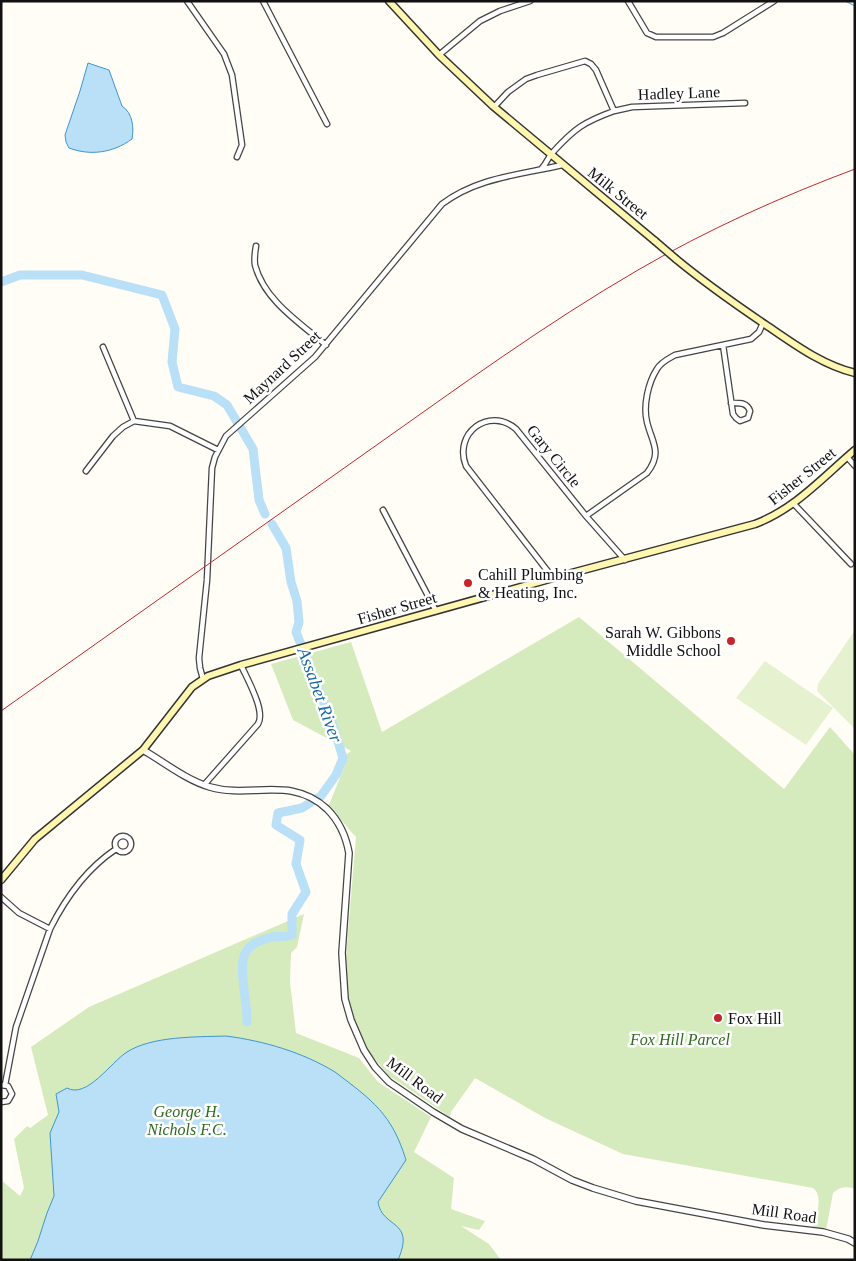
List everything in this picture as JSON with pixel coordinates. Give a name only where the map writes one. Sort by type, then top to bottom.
[{"type":"main road","name":"Milk Street","points":[[389,1],[439,55],[494,107],[676,259],[763,323],[820,360],[855,372]]},
{"type":"main road","name":"Fisher Street","points":[[1,880],[36,839],[143,750],[187,692],[203,679],[241,665],[755,524],[776,515],[793,503],[855,450]]},
{"type":"street","points":[[187,1],[218,45],[230,69],[236,95],[242,145],[237,157]]},
{"type":"street","points":[[263,1],[327,124]]},
{"type":"street","points":[[439,55],[480,21],[500,11],[530,1]]},
{"type":"street","points":[[628,1],[647,33],[656,37],[713,37],[723,33],[774,1]]},
{"type":"street","points":[[494,107],[508,92],[526,79],[585,62],[591,64],[596,70],[614,111]]},
{"type":"street","name":"Hadley Lane","points":[[550,154],[584,123],[614,111],[632,107],[745,103]]},
{"type":"street","points":[[540,170],[547,162],[550,154]]},
{"type":"street","name":"Maynard Street","points":[[203,679],[199,658],[207,587],[212,473],[214,457],[226,436],[326,345],[442,204],[460,191],[481,182],[562,165]]},
{"type":"street","points":[[256,246],[255,265],[265,286],[285,310],[326,345]]},
{"type":"street","points":[[586,516],[647,472],[654,464],[655,442],[647,421],[646,410],[649,388],[657,368],[665,360],[675,355],[751,339],[759,332],[763,323]]},
{"type":"street","points":[[723,345],[732,403],[736,418],[740,421],[747,419],[750,412],[747,406],[732,403]]},
{"type":"street","points":[[103,347],[134,421]]},
{"type":"street","points":[[86,471],[113,436],[127,424],[134,421],[170,426],[218,450]]},
{"type":"street","name":"Gary Circle","points":[[553,578],[467,468],[463,450],[468,435],[476,427],[489,421],[500,421],[513,426],[624,560]]},
{"type":"street","points":[[847,457],[855,466]]},
{"type":"street","points":[[793,503],[851,564]]},
{"type":"street","points":[[383,510],[436,611]]},
{"type":"street","points":[[204,785],[261,719],[260,710],[241,665]]},
{"type":"street","name":"Mill Road","points":[[143,750],[204,785],[223,789],[274,789],[297,792],[312,798],[335,818],[343,831],[349,853],[342,968],[347,1006],[353,1027],[368,1056],[389,1082],[462,1129],[533,1159],[572,1180],[593,1188],[636,1201],[764,1225],[823,1232],[848,1239],[855,1243]]},
{"type":"street","points":[[1,1102],[8,1101],[11,1096],[11,1091],[3,1085],[16,1027],[50,929],[61,908],[79,882],[116,849]]},
{"type":"street","points":[[1,897],[19,913],[50,929]]},
{"type":"green space","name":"Fox Hill Parcel","points":[[579,617],[784,789],[830,727],[855,755],[855,1189],[843,1188],[833,1193],[826,1230],[813,1228],[819,1201],[813,1188],[623,1154],[545,1118],[475,1078],[451,1112],[450,1117],[388,1075],[370,1053],[357,1026],[348,1000],[345,968],[356,837],[329,805],[345,765],[344,756],[351,751],[293,720],[271,664],[351,642],[382,732]]},
{"type":"green space","points":[[855,630],[855,729],[817,691],[818,684]]},
{"type":"green space","points":[[765,661],[833,708],[806,745],[736,698]]},
{"type":"green space","name":"George H. Nichols F.C.","points":[[304,914],[297,947],[291,953],[290,982],[296,1033],[359,1058],[378,1082],[431,1117],[414,1152],[454,1178],[451,1209],[485,1221],[479,1230],[461,1226],[489,1244],[501,1260],[1,1260],[1,1180],[20,1196],[24,1188],[14,1139],[27,1126],[30,1128],[48,1115],[31,1047],[89,1007]]},
{"type":"water","points":[[88,63],[109,70],[122,106],[131,117],[133,126],[132,139],[125,144],[101,152],[85,152],[69,148],[66,142],[65,135]]},
{"type":"water","name":"George H. Nichols F.C.","points":[[226,1036],[282,1048],[322,1065],[335,1072],[360,1091],[387,1119],[406,1160],[378,1202],[385,1217],[401,1231],[403,1237],[402,1247],[398,1260],[30,1260],[54,1196],[50,1133],[59,1112],[56,1094],[67,1088],[75,1090],[91,1084],[127,1052],[137,1047],[175,1038]]},
{"type":"waterway","points":[[845,1],[855,6]]},
{"type":"waterway","name":"Assabet River","points":[[1,282],[20,275],[82,275],[162,295],[175,329],[172,362],[178,387],[214,396],[227,405],[253,449],[259,500],[265,514]]},
{"type":"waterway","name":"Assabet River","points":[[247,1022],[242,966],[246,952],[252,945],[262,940],[292,935],[292,914],[306,892],[296,864],[300,840],[276,825],[278,813],[302,808],[321,796],[336,775],[343,758],[332,722],[296,632],[299,622],[297,601],[291,582],[286,548],[272,524]]},
{"type":"railway","points":[[1,711],[470,379],[569,312],[664,255],[717,228],[799,191],[855,169]]},
{"type":"place","name":"Cahill Plumbing & Heating, Inc.","points":[[468,583]]},
{"type":"place","name":"Sarah W. Gibbons Middle School","points":[[731,641]]},
{"type":"place","name":"Fox Hill","points":[[718,1018]]}]
